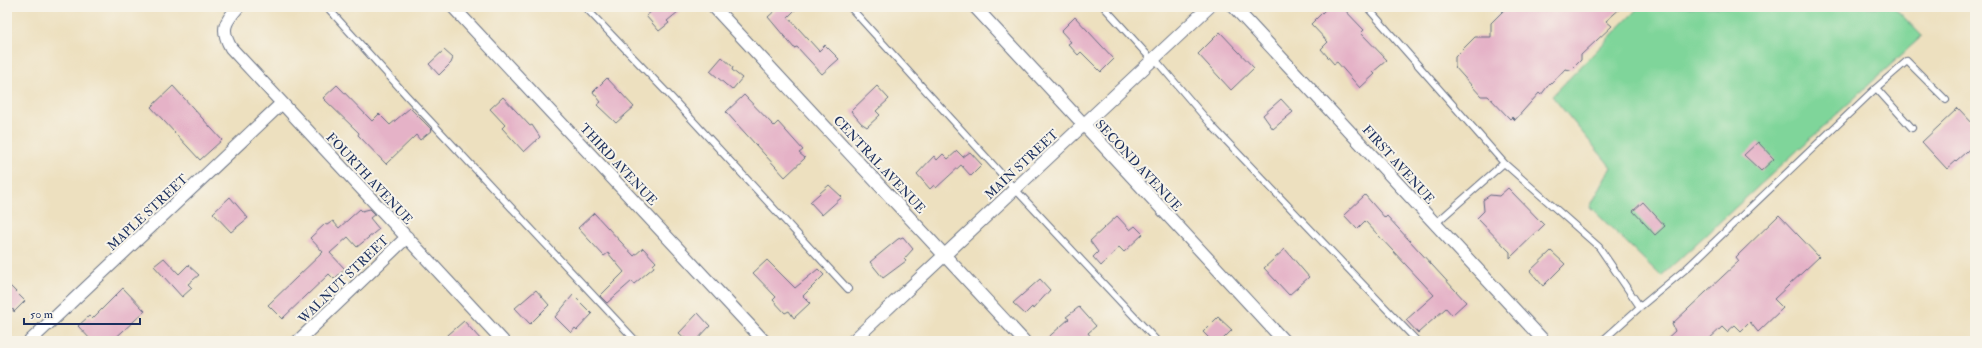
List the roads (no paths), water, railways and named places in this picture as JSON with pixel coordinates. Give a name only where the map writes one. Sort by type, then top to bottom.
[{"type":"street","name":"FOURTH AVENUE","points":[[238,7],[227,19],[224,30],[231,48],[503,341]]},
{"type":"street","name":"THIRD AVENUE","points":[[453,7],[764,341]]},
{"type":"street","name":"CENTRAL AVENUE","points":[[714,7],[1024,341]]},
{"type":"street","name":"SECOND AVENUE","points":[[975,7],[1284,341]]},
{"type":"street","name":"MAIN STREET","points":[[853,341],[1208,7]]},
{"type":"street","name":"FIRST AVENUE","points":[[1234,7],[1544,341]]},
{"type":"street","name":"MAPLE STREET","points":[[30,341],[282,103]]},
{"type":"street","name":"WALNUT STREET","points":[[298,341],[407,237]]},
{"type":"lane","points":[[327,7],[407,96],[636,341]]},
{"type":"lane","points":[[585,7],[672,98],[848,289]]},
{"type":"lane","points":[[850,7],[1015,189],[1157,341]]},
{"type":"lane","points":[[1104,7],[1153,59],[1214,128],[1417,341]]},
{"type":"lane","points":[[1367,7],[1504,163],[1599,247],[1640,307]]},
{"type":"lane","points":[[1602,341],[1687,268],[1906,61],[1946,100]]},
{"type":"lane","points":[[1876,88],[1912,128]]},
{"type":"lane","points":[[1435,224],[1504,163]]}]
